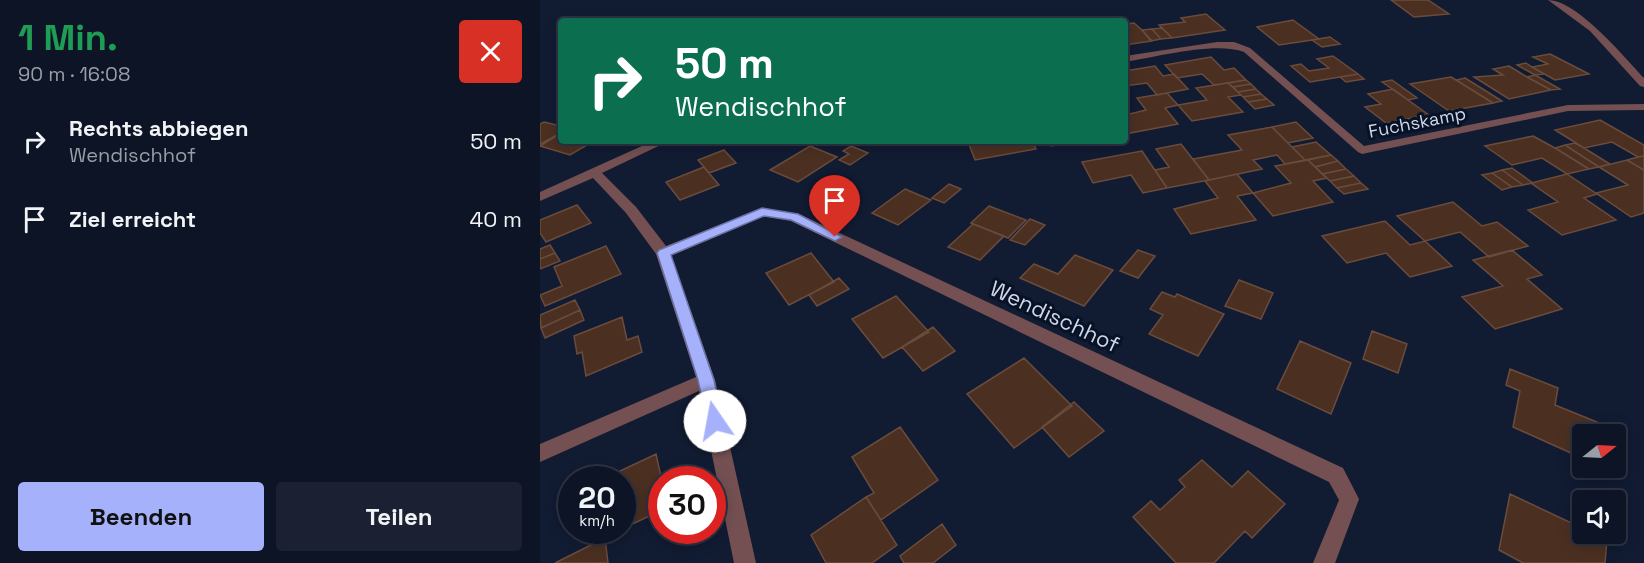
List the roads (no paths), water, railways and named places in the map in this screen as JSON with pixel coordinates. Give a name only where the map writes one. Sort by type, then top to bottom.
[{"type":"street","points":[[1552,0],[1593,28],[1644,84]]},
{"type":"street","name":"Fuchskamp","points":[[1128,59],[1217,45],[1234,45],[1247,50],[1362,150],[1568,108],[1644,107]]},
{"type":"street","points":[[540,197],[656,144]]},
{"type":"street","points":[[594,172],[631,210],[663,253],[706,380],[745,563]]},
{"type":"street","name":"Wendischhof","points":[[663,253],[762,212],[794,217],[1336,475],[1349,499],[1324,563]]},
{"type":"street","points":[[540,453],[706,380]]}]
